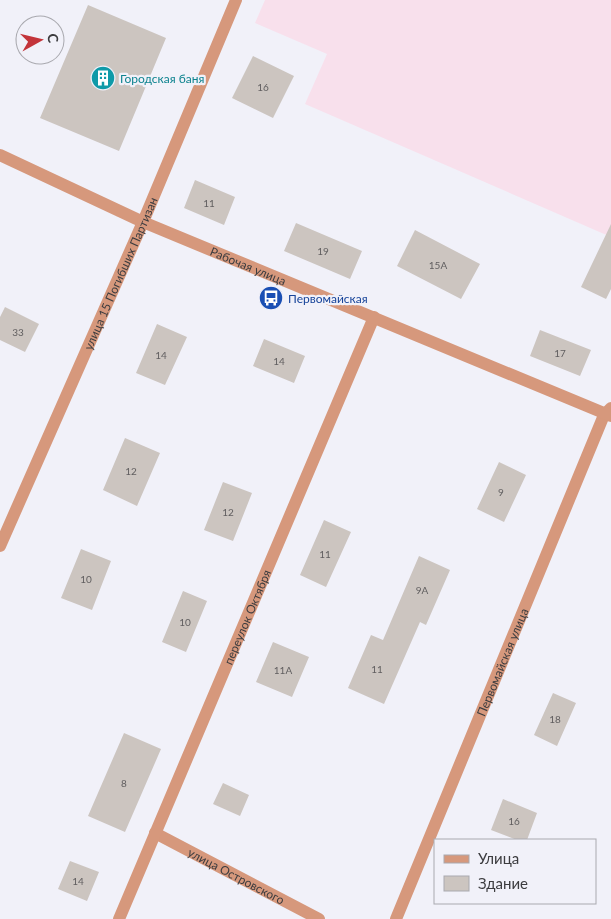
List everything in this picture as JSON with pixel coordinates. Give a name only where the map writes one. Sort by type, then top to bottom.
[{"type":"street","name":"улица 15 Погибших Партизан","points":[[0,545],[143,222],[236,0]]},
{"type":"street","name":"Рабочая улица","points":[[0,155],[143,222],[609,413]]},
{"type":"street","name":"переулок Октября","points":[[119,919],[374,317]]},
{"type":"street","name":"Первомайская улица","points":[[396,919],[609,413]]},
{"type":"street","name":"улица Островского","points":[[155,833],[318,919]]},
{"type":"shaded area","points":[[265,0],[611,0],[611,237],[305,104],[327,54],[255,23]]},
{"type":"building","name":"Городская баня","points":[[88,5],[166,38],[119,151],[40,118],[63,65],[65,65],[65,59]]},
{"type":"building","points":[[253,56],[294,76],[273,118],[232,98]]},
{"type":"building","points":[[195,180],[235,197],[224,225],[184,208]]},
{"type":"building","points":[[296,223],[362,251],[350,279],[284,251]]},
{"type":"building","points":[[611,224],[611,289],[606,299],[581,287]]},
{"type":"building","points":[[415,230],[480,264],[461,299],[397,266]]},
{"type":"building","points":[[5,307],[39,324],[25,352],[0,340],[0,317]]},
{"type":"building","points":[[157,324],[187,337],[165,385],[136,373]]},
{"type":"building","points":[[540,330],[591,350],[580,376],[530,356]]},
{"type":"building","points":[[264,339],[305,356],[294,383],[253,366]]},
{"type":"building","points":[[125,438],[160,453],[137,506],[103,490]]},
{"type":"building","points":[[499,462],[526,475],[504,522],[477,509]]},
{"type":"building","points":[[223,482],[252,493],[233,541],[204,530]]},
{"type":"building","points":[[324,520],[351,532],[326,587],[300,575]]},
{"type":"building","points":[[81,549],[111,561],[92,610],[61,598]]},
{"type":"building","points":[[419,556],[450,570],[426,625],[420,622],[384,704],[348,688],[371,635],[383,640]]},
{"type":"building","points":[[183,591],[207,601],[186,652],[162,642]]},
{"type":"building","points":[[273,642],[309,657],[292,697],[256,682]]},
{"type":"building","points":[[553,693],[576,703],[557,746],[534,735]]},
{"type":"building","points":[[124,733],[161,749],[125,832],[88,816]]},
{"type":"building","points":[[223,783],[249,795],[240,816],[213,804]]},
{"type":"building","points":[[503,799],[537,813],[527,839],[514,839],[491,830]]},
{"type":"building","points":[[70,861],[99,872],[87,901],[58,889]]},
{"type":"place","name":"Городская баня","points":[[103,78]]},
{"type":"place","name":"Первомайская","points":[[271,298]]}]
